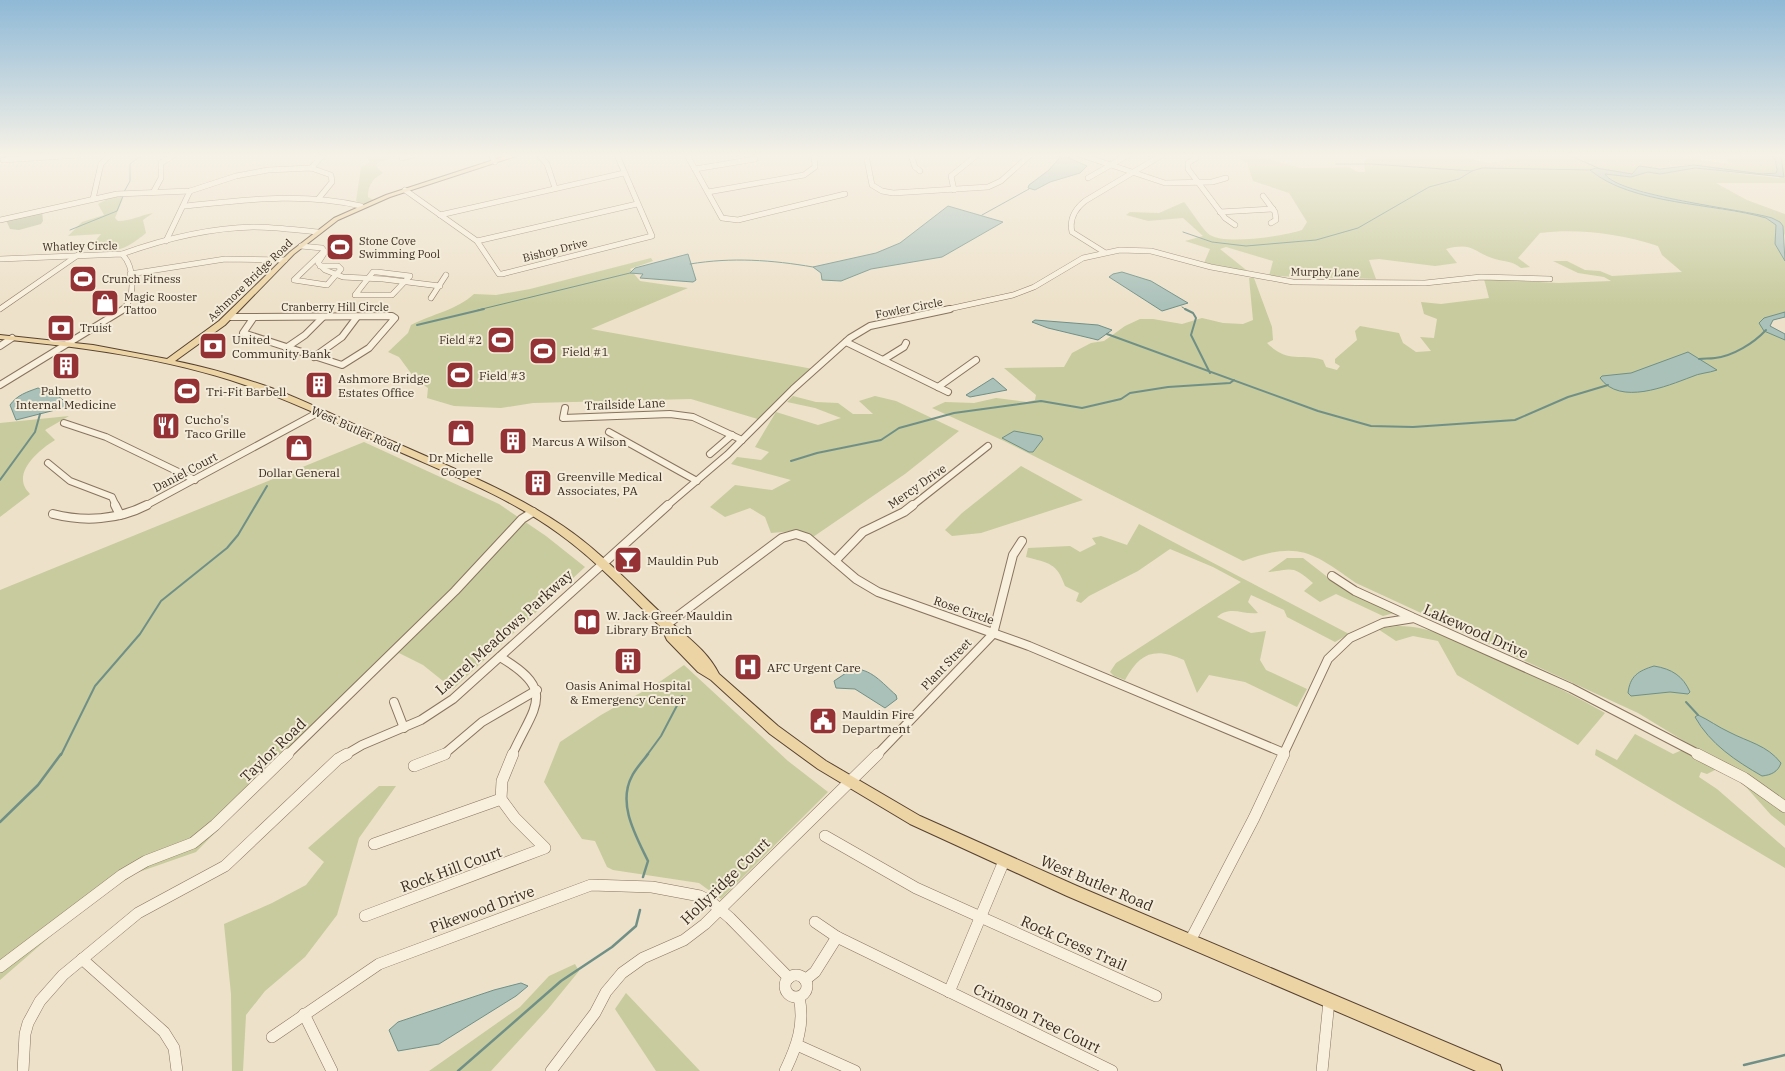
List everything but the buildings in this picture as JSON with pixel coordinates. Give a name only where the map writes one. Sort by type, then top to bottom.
[{"type":"main road","name":"Ashmore Bridge Road","points":[[169,362],[229,317],[285,260],[318,232],[336,219],[361,206]]},
{"type":"main road","name":"West Butler Road","points":[[0,337],[169,362],[245,382],[319,412],[485,486],[533,512],[581,544],[603,563],[666,626],[678,644],[702,669],[715,677],[774,730],[822,765],[915,820],[1004,861],[1494,1071]]},
{"type":"street","points":[[0,220],[67,205]]},
{"type":"street","points":[[166,241],[185,206],[194,205]]},
{"type":"street","points":[[356,205],[361,206]]},
{"type":"street","name":"Bishop Drive","points":[[426,205],[477,242],[499,274],[651,237],[653,234],[638,205]]},
{"type":"street","points":[[440,215],[483,205]]},
{"type":"street","points":[[477,242],[633,205]]},
{"type":"street","points":[[715,205],[722,219],[730,221],[798,205]]},
{"type":"street","points":[[1082,205],[1073,217],[1070,228],[1074,234],[1104,252]]},
{"type":"street","points":[[1215,205],[1227,221],[1235,225]]},
{"type":"street","points":[[1269,205],[1276,218],[1271,223]]},
{"type":"street","points":[[1220,212],[1273,210]]},
{"type":"street","points":[[122,254],[204,232],[245,227],[318,232]]},
{"type":"street","points":[[301,246],[318,247],[325,252]]},
{"type":"street","name":"Murphy Lane","points":[[1104,252],[1151,251],[1211,267],[1293,282],[1415,283],[1482,277],[1550,279]]},
{"type":"street","points":[[325,252],[318,263],[320,266],[353,280],[394,280],[440,286]]},
{"type":"street","points":[[325,252],[319,253],[294,280],[327,285],[336,274]]},
{"type":"street","name":"Fowler Circle","points":[[603,563],[697,481],[742,440],[793,389],[858,332],[875,325],[972,305],[1023,292],[1076,262],[1104,252]]},
{"type":"street","name":"Whatley Circle","points":[[0,259],[122,254],[126,258],[133,294],[128,305],[67,346],[0,385]]},
{"type":"street","points":[[0,309],[78,255]]},
{"type":"street","points":[[130,274],[225,259],[285,260]]},
{"type":"street","points":[[373,272],[410,276],[402,282],[392,295],[355,295],[373,272]]},
{"type":"street","points":[[431,298],[446,275]]},
{"type":"street","name":"Cranberry Hill Circle","points":[[229,317],[255,316],[395,318],[369,348],[347,364],[335,365],[243,333],[243,330],[255,316]]},
{"type":"street","points":[[286,348],[305,335],[323,317]]},
{"type":"street","points":[[314,357],[342,337],[357,317]]},
{"type":"street","points":[[0,346],[12,338]]},
{"type":"street","points":[[846,342],[948,392]]},
{"type":"street","points":[[884,360],[904,347],[906,343]]},
{"type":"street","points":[[938,387],[976,360]]},
{"type":"street","name":"Trailside Lane","points":[[565,408],[562,421],[670,414],[693,417],[742,440]]},
{"type":"street","name":"Daniel Court","points":[[53,514],[83,519],[120,514],[151,504],[319,412]]},
{"type":"street","points":[[64,423],[106,437],[195,480]]},
{"type":"street","points":[[609,432],[697,481]]},
{"type":"street","points":[[710,454],[732,435]]},
{"type":"street","name":"Mercy Drive","points":[[835,561],[863,532],[904,512],[988,446]]},
{"type":"street","points":[[48,463],[70,481],[106,493],[112,497],[120,514]]},
{"type":"street","name":"Taylor Road","points":[[0,967],[122,875],[146,861],[193,843],[215,825],[449,597],[522,519],[533,512]]},
{"type":"street","name":"Rose Circle","points":[[666,626],[785,536],[796,534],[806,536],[864,585],[878,592],[1130,687],[1284,753]]},
{"type":"street","points":[[993,634],[1008,569],[1013,555],[1022,541]]},
{"type":"street","name":"Laurel Meadows Parkway","points":[[23,1071],[25,1034],[33,1012],[58,980],[138,913],[226,866],[338,759],[362,745],[404,728],[446,705],[603,563]]},
{"type":"street","points":[[1332,576],[1355,591],[1414,618]]},
{"type":"street","name":"Lakewood Drive","points":[[1190,941],[1254,818],[1323,669],[1335,650],[1370,627],[1383,623],[1414,618],[1588,696],[1752,783],[1785,807]]},
{"type":"street","name":"Plant Street","points":[[850,782],[993,634]]},
{"type":"street","points":[[374,844],[501,799],[500,783],[536,706],[537,690],[531,676],[500,657]]},
{"type":"street","points":[[414,766],[446,754],[482,722],[537,690]]},
{"type":"street","points":[[394,702],[404,728]]},
{"type":"street","name":"Hollyridge Court","points":[[551,1071],[595,1013],[606,992],[622,973],[643,958],[684,940],[720,910],[850,782]]},
{"type":"street","name":"Rock Hill Court","points":[[365,916],[546,848],[501,799]]},
{"type":"street","name":"Rock Cress Trail","points":[[825,836],[916,888],[1156,996]]},
{"type":"street","points":[[949,992],[1004,861]]},
{"type":"street","name":"Pikewood Drive","points":[[272,1036],[379,964],[590,885],[618,882],[700,896],[720,910],[789,978]]},
{"type":"street","name":"Crimson Tree Court","points":[[814,922],[837,937],[1112,1071]]},
{"type":"street","points":[[805,980],[815,972],[837,937]]},
{"type":"street","points":[[82,959],[164,1032],[174,1048],[177,1071]]},
{"type":"street","points":[[797,975],[805,980],[806,991],[799,997],[793,997],[787,993],[785,986],[789,978],[797,975]]},
{"type":"street","points":[[785,1071],[797,1045],[802,1025],[802,1009],[799,997]]},
{"type":"street","points":[[1322,1071],[1329,1000]]},
{"type":"street","points":[[304,1014],[332,1071]]},
{"type":"street","points":[[797,1045],[855,1071]]},
{"type":"green space","points":[[99,205],[120,205],[115,218],[118,221],[153,213],[143,220],[146,233],[138,240],[118,250],[87,251],[101,234],[68,236],[82,222],[104,215]]},
{"type":"green space","points":[[1177,205],[1186,205],[1210,235],[1228,239],[1283,235],[1302,230],[1307,222],[1296,205],[1696,205],[1755,215],[1766,218],[1776,225],[1776,235],[1785,261],[1785,312],[1764,318],[1764,331],[1785,340],[1785,826],[1771,815],[1730,769],[1638,713],[1356,583],[1315,557],[1291,551],[1262,555],[1243,561],[1004,441],[932,408],[945,402],[974,403],[996,398],[1027,402],[1035,400],[1036,395],[1004,368],[1064,367],[1072,353],[1091,343],[1104,341],[1125,326],[1140,319],[1153,319],[1182,324],[1202,318],[1223,323],[1243,324],[1253,320],[1249,278],[1254,278],[1272,327],[1273,340],[1267,343],[1281,354],[1323,360],[1326,367],[1337,370],[1340,366],[1335,363],[1335,359],[1357,340],[1355,331],[1360,326],[1399,333],[1403,343],[1416,352],[1431,351],[1420,337],[1434,338],[1437,319],[1424,314],[1421,302],[1441,304],[1489,298],[1484,279],[1559,283],[1611,281],[1604,277],[1578,273],[1553,261],[1567,261],[1585,270],[1600,271],[1612,276],[1682,272],[1662,255],[1658,246],[1615,235],[1570,231],[1540,233],[1518,258],[1530,267],[1521,268],[1468,247],[1455,247],[1446,249],[1457,263],[1435,266],[1379,259],[1369,260],[1376,279],[1269,276],[1273,261],[1226,247],[1220,249],[1250,273],[1204,263],[1210,249],[1185,241],[1203,236],[1183,218],[1148,221],[1126,215],[1130,212],[1159,213]]},
{"type":"green space","points":[[1704,205],[1761,205],[1785,214],[1785,236],[1780,222],[1757,215]]},
{"type":"green space","points":[[42,211],[43,221],[41,224],[19,230],[10,229],[6,220]]},
{"type":"green space","points":[[651,258],[653,261],[630,269],[640,281],[688,288],[591,329],[813,369],[761,420],[691,399],[533,403],[501,408],[454,406],[427,398],[428,388],[416,380],[399,357],[388,352],[408,333],[411,325],[452,308],[474,294],[496,295],[530,289]]},
{"type":"green space","points":[[793,396],[816,402],[838,403],[853,414],[873,414],[859,401],[875,396],[896,401],[959,431],[905,474],[813,537],[794,531],[771,533],[765,517],[750,508],[725,517],[710,507],[735,485],[772,490],[791,480],[731,464],[737,457],[761,460],[769,452],[755,447],[776,412],[818,425],[841,418],[815,408],[787,402]]},
{"type":"green space","points":[[69,416],[45,430],[55,440],[34,457],[24,471],[25,487],[30,494],[0,517],[0,423]]},
{"type":"green space","points":[[364,442],[499,504],[546,536],[585,567],[453,689],[423,665],[399,653],[337,709],[196,852],[136,873],[76,914],[0,980],[0,590]]},
{"type":"green space","points":[[1021,466],[1083,500],[981,533],[952,536],[945,530],[962,513]]},
{"type":"green space","points":[[1139,524],[1349,634],[1335,642],[1287,617],[1284,610],[1251,595],[1248,602],[1258,613],[1232,611],[1222,613],[1217,617],[1251,633],[1266,631],[1260,660],[1266,670],[1307,689],[1297,707],[1245,682],[1209,675],[1197,693],[1184,660],[1165,654],[1157,653],[1143,658],[1136,663],[1125,680],[1114,676],[1110,672],[1116,663],[1241,582],[1213,567],[1170,549],[1138,571],[1089,596],[1081,603],[1076,601],[1079,593],[1065,586],[1055,568],[1026,557],[1028,548],[1070,546],[1080,552],[1096,544],[1092,538],[1101,536],[1127,545]]},
{"type":"green space","points":[[1287,558],[1303,558],[1339,586],[1394,613],[1383,616],[1336,594],[1320,602],[1304,591],[1313,583],[1300,573],[1292,570],[1268,572]]},
{"type":"green space","points":[[1398,626],[1423,629],[1458,640],[1535,676],[1605,713],[1578,745],[1457,675],[1438,641],[1413,636],[1396,641],[1378,629]]},
{"type":"green space","points":[[684,665],[788,761],[828,792],[721,899],[699,883],[613,870],[607,867],[595,841],[582,839],[544,782],[560,742],[601,715],[658,683]]},
{"type":"green space","points":[[1635,734],[1673,754],[1682,750],[1717,769],[1707,774],[1701,772],[1699,777],[1717,789],[1785,848],[1785,868],[1595,755],[1596,749],[1617,760]]},
{"type":"green space","points":[[379,786],[396,786],[359,838],[337,915],[305,957],[265,991],[246,1015],[243,1071],[232,1071],[231,994],[224,924],[272,903],[306,885],[324,862],[308,848]]},
{"type":"green space","points":[[575,964],[579,971],[548,1009],[491,1071],[429,1071],[520,1007],[549,976]]},
{"type":"green space","points":[[626,993],[700,1071],[656,1071],[615,1009]]},
{"type":"water","points":[[1693,205],[1705,205],[1757,214],[1780,222],[1783,226],[1785,261],[1775,244],[1776,225],[1766,218]]},
{"type":"water","points":[[948,206],[1003,222],[942,257],[871,269],[841,281],[822,280],[821,273],[813,267],[876,253],[900,243]]},
{"type":"water","points":[[688,254],[696,280],[693,282],[640,278],[643,274],[630,273],[635,268]]},
{"type":"water","points":[[1122,272],[1151,281],[1188,303],[1162,311],[1109,277]]},
{"type":"water","points":[[1785,312],[1785,317],[1773,320],[1770,326],[1785,334],[1785,340],[1764,331],[1759,323],[1764,318]]},
{"type":"water","points":[[1035,320],[1098,325],[1112,330],[1098,340],[1048,328],[1032,322]]},
{"type":"water","points":[[1688,352],[1717,370],[1657,389],[1631,392],[1619,391],[1609,386],[1600,378],[1602,376],[1631,373]]},
{"type":"water","points":[[993,378],[1007,390],[970,397],[966,395]]},
{"type":"water","points":[[38,388],[54,393],[71,406],[16,420],[10,405],[19,396]]},
{"type":"water","points":[[1014,431],[1041,436],[1043,439],[1033,452],[1029,452],[1002,438]]},
{"type":"water","points":[[1654,666],[1676,674],[1690,692],[1688,694],[1670,692],[1631,696],[1628,693],[1633,678],[1639,672]]},
{"type":"water","points":[[852,669],[865,671],[876,677],[896,695],[897,699],[885,708],[855,689],[836,688],[834,681]]},
{"type":"water","points":[[1698,715],[1770,752],[1781,763],[1778,769],[1771,774],[1762,776],[1743,764],[1724,751],[1708,736],[1695,717]]},
{"type":"water","points":[[521,983],[528,986],[516,996],[439,1044],[398,1051],[389,1030],[398,1022]]},
{"type":"waterway","points":[[70,230],[117,211],[119,205]]},
{"type":"waterway","points":[[982,215],[1000,205]]},
{"type":"waterway","points":[[1183,232],[1212,242],[1246,246],[1316,240],[1358,228],[1398,205]]},
{"type":"waterway","points":[[690,264],[752,260],[813,267]]},
{"type":"waterway","points":[[478,310],[630,273]]},
{"type":"waterway","points":[[1182,307],[1187,310]]},
{"type":"waterway","points":[[417,325],[484,309]]},
{"type":"waterway","points":[[1187,310],[1193,313],[1196,318],[1191,335],[1209,371]]},
{"type":"waterway","points":[[1699,359],[1722,357],[1736,352],[1756,340],[1766,330]]},
{"type":"waterway","points":[[1107,334],[1209,371]]},
{"type":"waterway","points":[[1209,371],[1234,380]]},
{"type":"waterway","points":[[791,461],[817,453],[881,440],[899,428],[954,413],[1041,401],[1082,408],[1121,399],[1130,393],[1168,387],[1230,383],[1234,380]]},
{"type":"waterway","points":[[1234,380],[1318,411],[1371,426],[1413,427],[1515,420],[1568,397],[1608,385]]},
{"type":"waterway","points":[[0,480],[35,432],[40,414]]},
{"type":"waterway","points":[[61,755],[95,686],[140,634],[161,601],[227,548],[238,535],[267,486]]},
{"type":"waterway","points":[[647,755],[661,736],[682,696]]},
{"type":"waterway","points":[[1686,702],[1698,715]]},
{"type":"waterway","points":[[0,822],[38,785],[61,754]]},
{"type":"waterway","points":[[643,877],[648,861],[630,820],[626,798],[632,776],[648,754]]},
{"type":"waterway","points":[[458,1071],[561,981],[612,947],[636,926],[640,910]]},
{"type":"waterway","points":[[1744,1065],[1785,1055]]},
{"type":"place","name":"Stone Cove Swimming Pool","points":[[340,247]]},
{"type":"place","name":"Crunch Fitness","points":[[83,279]]},
{"type":"place","name":"Magic Rooster Tattoo","points":[[105,303]]},
{"type":"place","name":"Truist","points":[[61,328]]},
{"type":"place","name":"Field #2","points":[[501,340]]},
{"type":"place","name":"United Community Bank","points":[[213,346]]},
{"type":"place","name":"Field #1","points":[[543,351]]},
{"type":"place","name":"Palmetto Internal Medicine","points":[[66,366]]},
{"type":"place","name":"Field #3","points":[[460,375]]},
{"type":"place","name":"Ashmore Bridge Estates Office","points":[[319,385]]},
{"type":"place","name":"Tri-Fit Barbell","points":[[187,391]]},
{"type":"place","name":"Cucho's Taco Grille","points":[[166,426]]},
{"type":"place","name":"Dr Michelle Cooper","points":[[461,433]]},
{"type":"place","name":"Marcus A Wilson","points":[[513,441]]},
{"type":"place","name":"Dollar General","points":[[299,448]]},
{"type":"place","name":"Greenville Medical Associates, PA","points":[[538,483]]},
{"type":"place","name":"Mauldin Pub","points":[[628,560]]},
{"type":"place","name":"W. Jack Greer Mauldin Library Branch","points":[[587,622]]},
{"type":"place","name":"Oasis Animal Hospital & Emergency Center","points":[[628,661]]},
{"type":"place","name":"AFC Urgent Care","points":[[748,667]]},
{"type":"place","name":"Mauldin Fire Department","points":[[823,721]]}]
